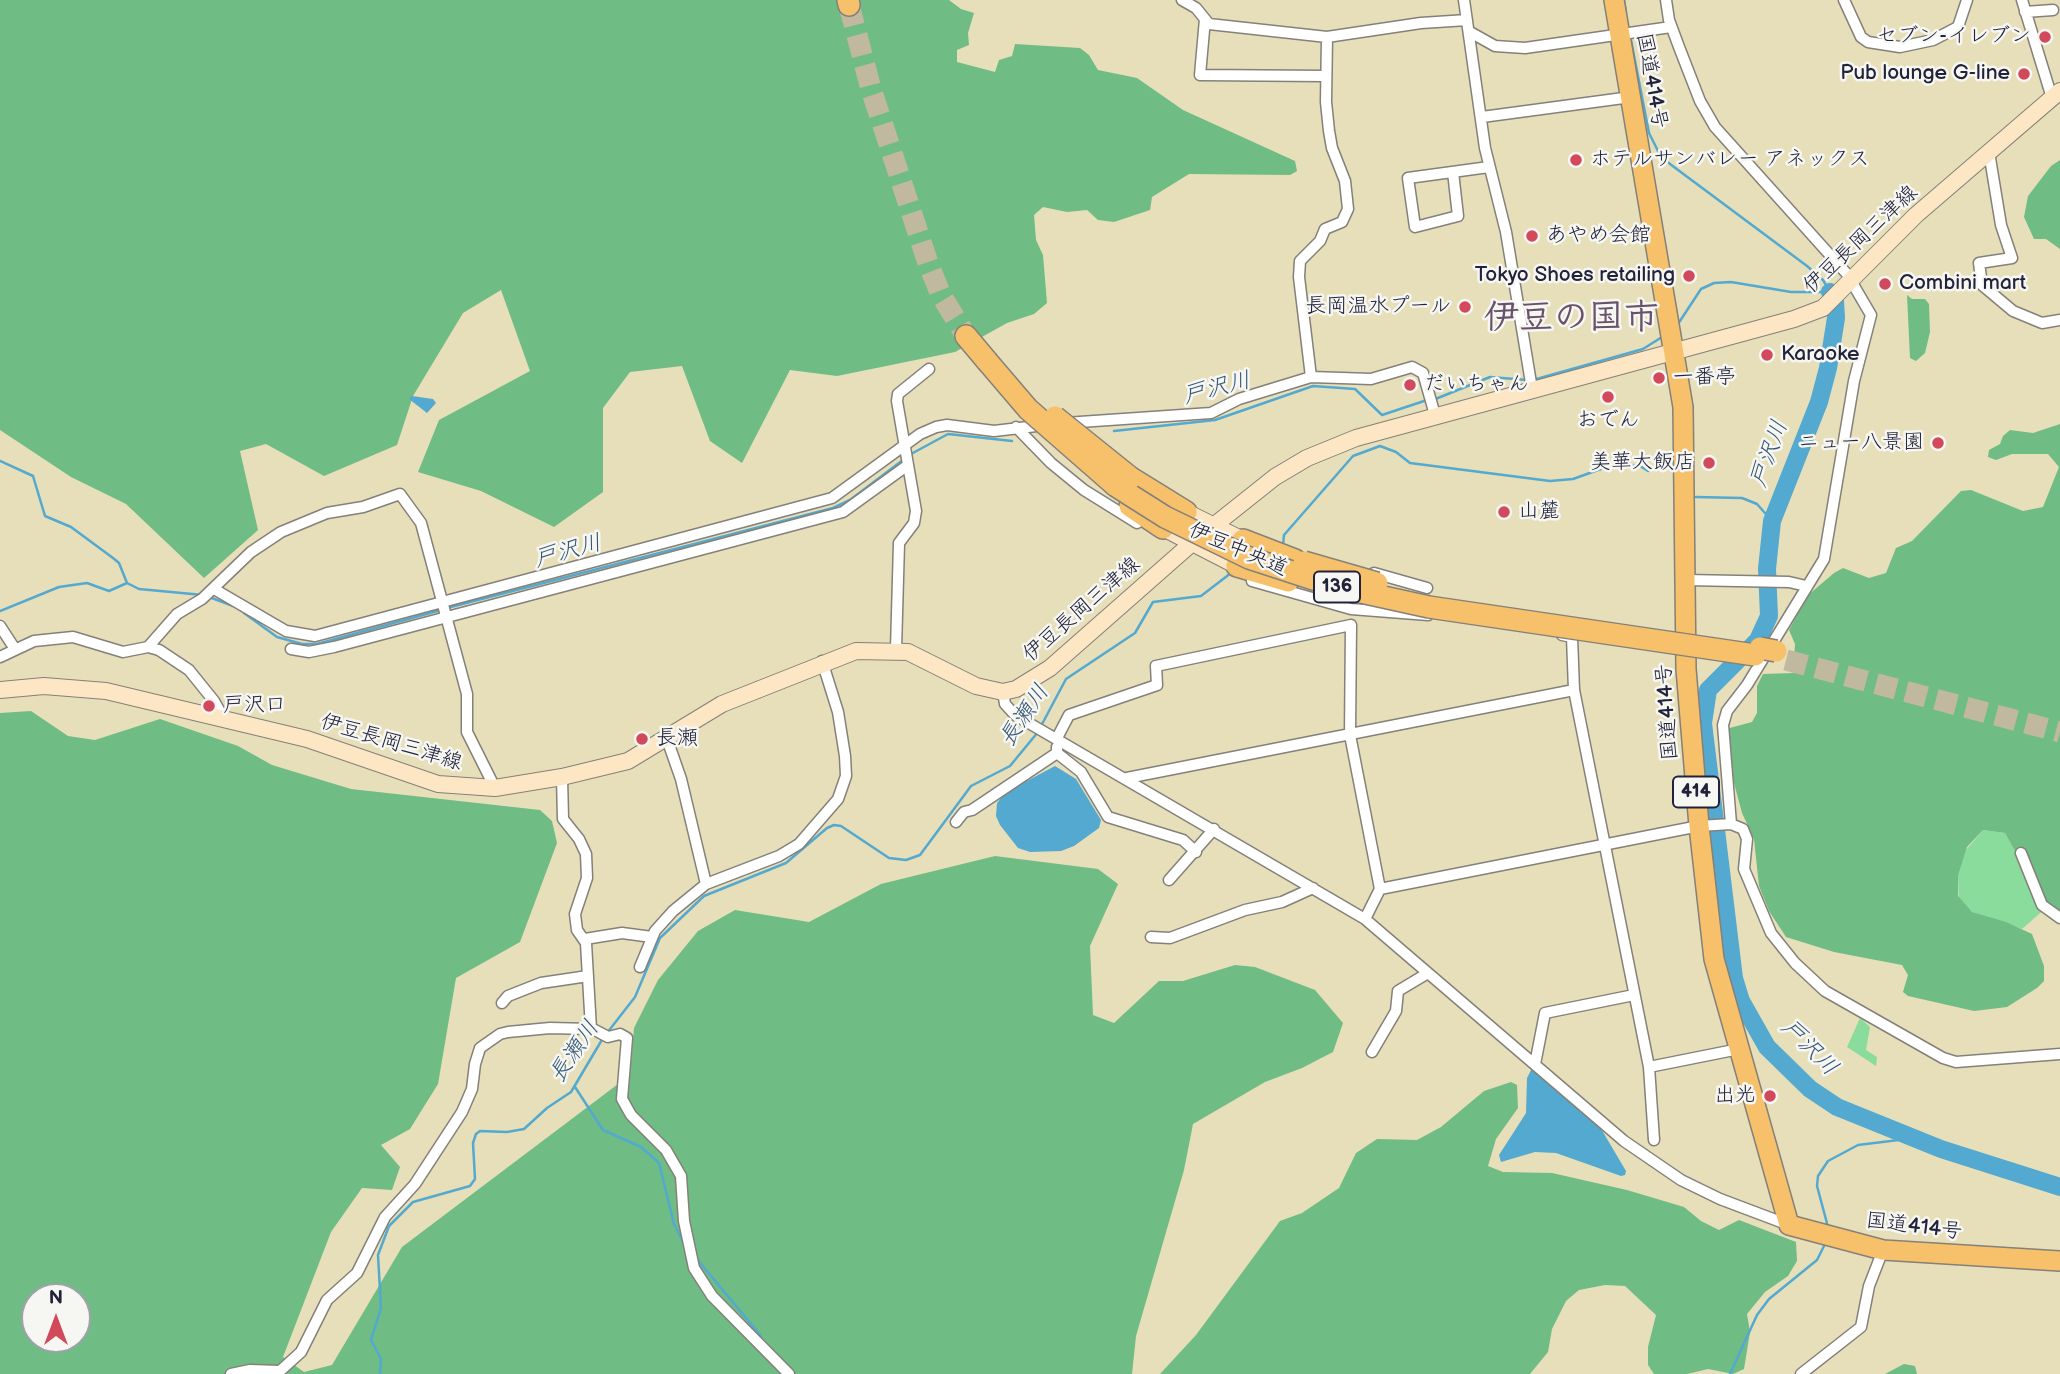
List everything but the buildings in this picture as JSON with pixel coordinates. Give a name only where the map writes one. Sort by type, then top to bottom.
[{"type":"highway","name":"国道414号","points":[[1614,0],[1626,33],[1631,97],[1683,407],[1686,669],[1714,959],[1789,1224],[1883,1250],[2060,1261]]},
{"type":"highway","name":"伊豆中央道","points":[[968,334],[1028,409],[1090,465],[1144,505],[1269,565],[1338,587],[1769,654]]},
{"type":"highway","name":"伊豆中央道","points":[[991,364],[1095,462],[1147,499],[1197,528],[1251,552],[1311,573],[1434,600]]},
{"type":"highway","points":[[991,364],[1004,391],[1059,451],[1116,497],[1163,528]]},
{"type":"highway","points":[[1015,385],[1131,478],[1186,512]]},
{"type":"highway","points":[[1243,540],[1295,560],[1434,600]]},
{"type":"highway","points":[[1237,566],[1347,597],[1434,600]]},
{"type":"main road","name":"伊豆長岡三津線","points":[[0,690],[44,685],[77,687],[223,717],[307,738],[438,784],[495,788],[615,766],[667,739],[722,704],[822,661],[856,651],[895,649],[919,657],[976,686],[1003,692],[1027,684],[1050,668],[1192,543],[1275,477],[1307,458],[1356,438],[1436,415],[1813,313],[1829,303],[1916,215],[2057,95]]},
{"type":"main road","points":[[1186,512],[1243,540]]},
{"type":"main road","points":[[1163,528],[1237,566]]},
{"type":"street","points":[[1182,0],[1196,8],[1205,19],[1216,26],[1327,37],[1418,23],[1467,20]]},
{"type":"street","points":[[1464,0],[1489,167],[1506,232],[1532,389]]},
{"type":"street","points":[[1666,0],[1671,27],[1700,101],[1715,127],[1852,280],[1869,307],[1871,321],[1854,380],[1826,549],[1819,570],[1806,586],[1747,685],[1727,711],[1724,736],[1727,824]]},
{"type":"street","points":[[1844,0],[1853,25],[1868,42],[1900,47],[1933,40],[1958,27],[1967,0]]},
{"type":"street","points":[[2053,10],[2024,6],[2057,95]]},
{"type":"street","points":[[1205,19],[1200,75],[1325,76]]},
{"type":"street","points":[[1470,32],[1495,46],[1525,48],[1671,27]]},
{"type":"street","points":[[1311,377],[1299,277],[1300,261],[1320,241],[1325,229],[1342,222],[1348,209],[1345,181],[1332,148],[1325,76],[1327,37]]},
{"type":"street","points":[[1482,117],[1631,97]]},
{"type":"street","points":[[1989,152],[2001,225],[2012,258],[1979,263],[1982,285],[2013,311],[2042,323],[2060,320]]},
{"type":"street","points":[[1452,172],[1458,216],[1415,226],[1408,178],[1452,172],[1489,167]]},
{"type":"street","points":[[895,649],[899,543],[914,523],[916,511],[898,394],[929,369]]},
{"type":"street","points":[[291,649],[318,650],[445,610],[832,499],[936,426],[994,431],[1016,427],[1211,413],[1239,399],[1311,377],[1361,380],[1405,369],[1418,369],[1423,373],[1436,415]]},
{"type":"street","points":[[1079,422],[1138,474],[1176,496],[1186,512]]},
{"type":"street","points":[[1016,427],[1051,463],[1084,490],[1147,529],[1163,528]]},
{"type":"street","points":[[214,589],[249,607],[278,627],[303,636],[315,636],[445,610],[843,512],[908,464]]},
{"type":"street","points":[[148,647],[177,614],[214,589],[251,552],[290,528],[327,513],[363,507],[400,494],[421,523],[467,694],[467,732],[495,788]]},
{"type":"street","points":[[1243,540],[1266,540],[1348,566],[1434,600]]},
{"type":"street","points":[[1217,556],[1236,576],[1351,609],[1444,617],[1572,637],[1574,690],[1607,844],[1649,1067],[1654,1140]]},
{"type":"street","points":[[1348,566],[1352,625],[1350,735],[1380,889],[1365,919]]},
{"type":"street","points":[[1686,580],[1789,582],[1806,586]]},
{"type":"street","points":[[1196,852],[1183,840],[1108,817],[1081,772],[1057,753],[1054,737],[1069,715],[1157,685],[1156,666],[1352,625]]},
{"type":"street","points":[[0,626],[15,649]]},
{"type":"street","points":[[0,657],[34,641],[74,637],[123,652],[148,647],[172,656],[189,670],[223,717]]},
{"type":"street","points":[[640,967],[652,937],[673,911],[706,884],[779,856],[799,844],[841,792],[846,767],[841,723],[822,661]]},
{"type":"street","points":[[1127,778],[1574,690]]},
{"type":"street","points":[[1003,692],[1009,709],[1033,726],[1127,778],[1365,919],[1625,1141],[1681,1180],[1720,1199],[1789,1224]]},
{"type":"street","points":[[667,739],[681,779],[706,884]]},
{"type":"street","points":[[956,822],[964,812],[976,808],[1057,753]]},
{"type":"street","points":[[562,777],[563,819],[579,839],[586,854],[587,878],[575,914],[577,930],[585,939],[588,976],[601,1032]]},
{"type":"street","points":[[1380,889],[1702,826],[1727,824],[1743,829],[1747,839],[1744,869],[1771,933],[1825,991],[1943,1058],[1956,1062],[2060,1054]]},
{"type":"street","points":[[1169,880],[1214,829]]},
{"type":"street","points":[[2021,853],[2040,903],[2060,918]]},
{"type":"street","points":[[1151,937],[1170,938],[1245,910],[1282,902],[1313,888]]},
{"type":"street","points":[[585,939],[622,933],[652,937]]},
{"type":"street","points":[[1372,1052],[1396,1011],[1398,990],[1429,974]]},
{"type":"street","points":[[502,1003],[508,996],[541,983],[588,976]]},
{"type":"street","points":[[1535,1064],[1545,1013],[1634,995]]},
{"type":"street","points":[[231,1374],[250,1370],[280,1371],[301,1352],[327,1300],[358,1273],[385,1217],[415,1184],[468,1100],[480,1048],[500,1034],[508,1032],[601,1032],[624,1035],[628,1041],[622,1092],[625,1107],[666,1150],[681,1176],[684,1221],[694,1268],[712,1296],[789,1374]]},
{"type":"street","points":[[1649,1067],[1739,1049]]},
{"type":"street","points":[[1801,1374],[1861,1326],[1869,1286],[1883,1250]]},
{"type":"green space","points":[[0,0],[843,0],[844,5],[860,0],[949,0],[961,9],[974,13],[968,33],[969,45],[957,50],[957,62],[995,72],[999,60],[1012,56],[1015,44],[1080,48],[1089,55],[1098,70],[1137,78],[1183,110],[1295,161],[1297,171],[1290,175],[1189,174],[1152,197],[1150,210],[1114,222],[1098,220],[1087,210],[1067,212],[1043,207],[1034,215],[1036,240],[1043,255],[1047,303],[1034,314],[1007,323],[955,352],[837,376],[790,370],[742,463],[710,441],[682,366],[630,372],[603,408],[603,492],[554,527],[481,491],[418,472],[439,420],[530,371],[501,290],[463,313],[413,396],[397,445],[324,476],[266,444],[240,451],[258,530],[204,578],[126,504],[71,477],[0,430]]},
{"type":"green space","points":[[2060,160],[2060,249],[2046,239],[2034,239],[2024,217],[2028,196],[2051,166]]},
{"type":"green space","points":[[1907,295],[1912,299],[1925,299],[1929,304],[1930,332],[1925,353],[1916,361],[1910,358]]},
{"type":"green space","points":[[2060,424],[2060,912],[2047,903],[2033,884],[2005,833],[1983,830],[1967,847],[1958,876],[1958,896],[1972,912],[2006,922],[2032,934],[2044,966],[2044,981],[2037,988],[2007,1007],[1974,1011],[1908,996],[1903,992],[1908,975],[1902,965],[1834,952],[1786,937],[1769,911],[1759,886],[1754,839],[1742,813],[1734,783],[1726,729],[1752,722],[1757,713],[1757,686],[1763,674],[1793,673],[1795,644],[1789,630],[1807,596],[1834,573],[1843,568],[1869,578],[1886,573],[1896,548],[1912,541],[1961,491],[1971,490],[2023,511],[2043,507],[2059,467],[2048,454],[2012,454],[1996,460],[1988,457],[1989,450],[2000,444],[2003,436],[2010,430],[2033,433]]},
{"type":"green space","points":[[31,711],[68,736],[95,740],[160,719],[238,746],[272,765],[351,789],[540,810],[552,821],[557,843],[520,942],[456,978],[438,1084],[410,1129],[381,1145],[400,1167],[392,1190],[362,1188],[331,1232],[283,1357],[304,1372],[332,1365],[402,1247],[630,1075],[634,1028],[658,980],[698,931],[735,910],[809,922],[881,884],[995,856],[1098,869],[1118,884],[1090,946],[1093,1015],[1114,1023],[1159,981],[1183,981],[1235,965],[1255,967],[1315,990],[1343,1023],[1333,1052],[1302,1068],[1265,1082],[1193,1124],[1184,1170],[1136,1336],[1132,1374],[0,1374],[0,713]]},
{"type":"green space","points":[[1983,830],[2005,833],[2046,908],[2022,929],[1972,912],[1959,903],[1958,876],[1966,850]]},
{"type":"green space","points":[[1860,1018],[1870,1027],[1866,1050],[1877,1057],[1876,1066],[1847,1047]]},
{"type":"green space","points":[[1511,1082],[1517,1085],[1518,1108],[1496,1139],[1488,1166],[1503,1172],[1552,1173],[1627,1190],[1684,1207],[1701,1221],[1719,1230],[1739,1220],[1796,1242],[1797,1261],[1788,1276],[1765,1292],[1747,1314],[1750,1332],[1744,1369],[1733,1374],[1708,1369],[1687,1374],[1654,1374],[1648,1365],[1648,1347],[1656,1315],[1625,1286],[1605,1285],[1579,1290],[1566,1301],[1552,1329],[1548,1352],[1530,1374],[1160,1374],[1196,1335],[1280,1221],[1302,1213],[1339,1188],[1356,1153],[1377,1139],[1417,1140],[1441,1127],[1484,1091]]},
{"type":"green space","points":[[1904,1364],[1915,1366],[1917,1374],[1885,1374]]},
{"type":"water","points":[[412,396],[433,399],[436,403],[427,413],[409,399]]},
{"type":"water","points":[[1055,766],[1076,779],[1101,820],[1099,828],[1074,846],[1061,851],[1030,852],[1018,848],[1000,825],[996,816],[997,803],[1006,792]]},
{"type":"water","points":[[1532,1068],[1600,1127],[1626,1171],[1625,1175],[1621,1176],[1556,1153],[1535,1152],[1501,1162],[1499,1155],[1526,1113],[1527,1078]]},
{"type":"waterway","points":[[1624,0],[1626,12]]},
{"type":"waterway","points":[[1630,35],[1649,133],[1658,151],[1670,164],[1807,266],[1823,280],[1830,292]]},
{"type":"waterway","name":"戸沢川","points":[[1678,324],[1701,289],[1714,283],[1731,282],[1791,292],[1829,292]]},
{"type":"waterway","name":"戸沢川","points":[[1830,292],[1835,301],[1836,318],[1828,368],[1819,402],[1772,521],[1767,569],[1769,616],[1758,640],[1708,690],[1703,723],[1734,978],[1741,1001],[1767,1047],[1810,1089],[1837,1107],[1941,1149],[2060,1187]]},
{"type":"waterway","name":"戸沢川","points":[[1533,380],[1643,349],[1662,337]]},
{"type":"waterway","name":"戸沢川","points":[[1433,400],[1490,377],[1527,380]]},
{"type":"waterway","name":"戸沢川","points":[[1114,431],[1215,420],[1313,386],[1355,389],[1382,415],[1427,400]]},
{"type":"waterway","name":"戸沢川","points":[[911,454],[948,434],[1012,441]]},
{"type":"waterway","name":"長瀬川","points":[[1283,545],[1284,535],[1353,456],[1380,446],[1396,452],[1410,463],[1550,481],[1573,479],[1612,465],[1640,466],[1648,471]]},
{"type":"waterway","name":"戸沢川","points":[[447,608],[833,508],[850,500],[903,460]]},
{"type":"waterway","points":[[0,461],[33,476],[45,516],[71,527],[113,558],[119,563],[127,583]]},
{"type":"waterway","name":"長瀬川","points":[[1696,497],[1742,498],[1757,504],[1772,521]]},
{"type":"waterway","name":"長瀬川","points":[[1041,726],[1066,679],[1135,633],[1153,602],[1201,596],[1231,573]]},
{"type":"waterway","points":[[0,611],[59,587],[87,583],[109,591],[127,583]]},
{"type":"waterway","name":"戸沢川","points":[[127,583],[139,589],[203,595]]},
{"type":"waterway","name":"戸沢川","points":[[209,597],[236,607]]},
{"type":"waterway","name":"戸沢川","points":[[244,613],[277,637],[302,644],[317,644],[441,610]]},
{"type":"waterway","name":"長瀬川","points":[[607,1033],[635,997],[660,938],[704,896],[786,863],[834,825],[841,826],[889,858],[906,860],[920,855],[971,786],[1010,766],[1038,732]]},
{"type":"waterway","name":"長瀬川","points":[[380,1374],[381,1359],[371,1340],[381,1308],[378,1255],[389,1226],[413,1202],[470,1186],[475,1179],[473,1143],[476,1134],[480,1131],[507,1132],[524,1129],[547,1108],[571,1092],[603,1038]]},
{"type":"waterway","points":[[575,1087],[603,1130],[641,1147],[659,1163],[674,1224],[684,1244]]},
{"type":"waterway","points":[[1828,1227],[1817,1186],[1818,1176],[1828,1161],[1858,1145],[1915,1138]]},
{"type":"waterway","points":[[1730,1374],[1757,1315],[1769,1299],[1817,1260],[1825,1244]]},
{"type":"waterway","points":[[696,1258],[761,1336]]},
{"type":"tunnel","points":[[849,5],[871,89],[928,263],[941,295],[966,336]]},
{"type":"tunnel","points":[[1786,660],[2060,732]]},
{"type":"place","name":"セブン-イレブン","points":[[2045,37]]},
{"type":"place","name":"Pub lounge G-line","points":[[2024,74]]},
{"type":"place","name":"ホテルサンバレー アネックス","points":[[1576,160]]},
{"type":"place","name":"あやめ会館","points":[[1532,236]]},
{"type":"place","name":"Tokyo Shoes retailing","points":[[1689,276]]},
{"type":"place","name":"Combini mart","points":[[1885,284]]},
{"type":"place","name":"長岡温水プール","points":[[1465,307]]},
{"type":"place","name":"Karaoke","points":[[1767,355]]},
{"type":"place","name":"一番亭","points":[[1659,378]]},
{"type":"place","name":"だいちゃん","points":[[1410,385]]},
{"type":"place","name":"おでん","points":[[1608,397]]},
{"type":"place","name":"ニュー八景園","points":[[1938,443]]},
{"type":"place","name":"美華大飯店","points":[[1709,463]]},
{"type":"place","name":"山麓","points":[[1504,512]]},
{"type":"place","name":"戸沢口","points":[[209,706]]},
{"type":"place","name":"長瀬","points":[[642,739]]},
{"type":"place","name":"出光","points":[[1770,1096]]},
{"type":"district","name":"伊豆の国市","points":[[1571,319]]}]
